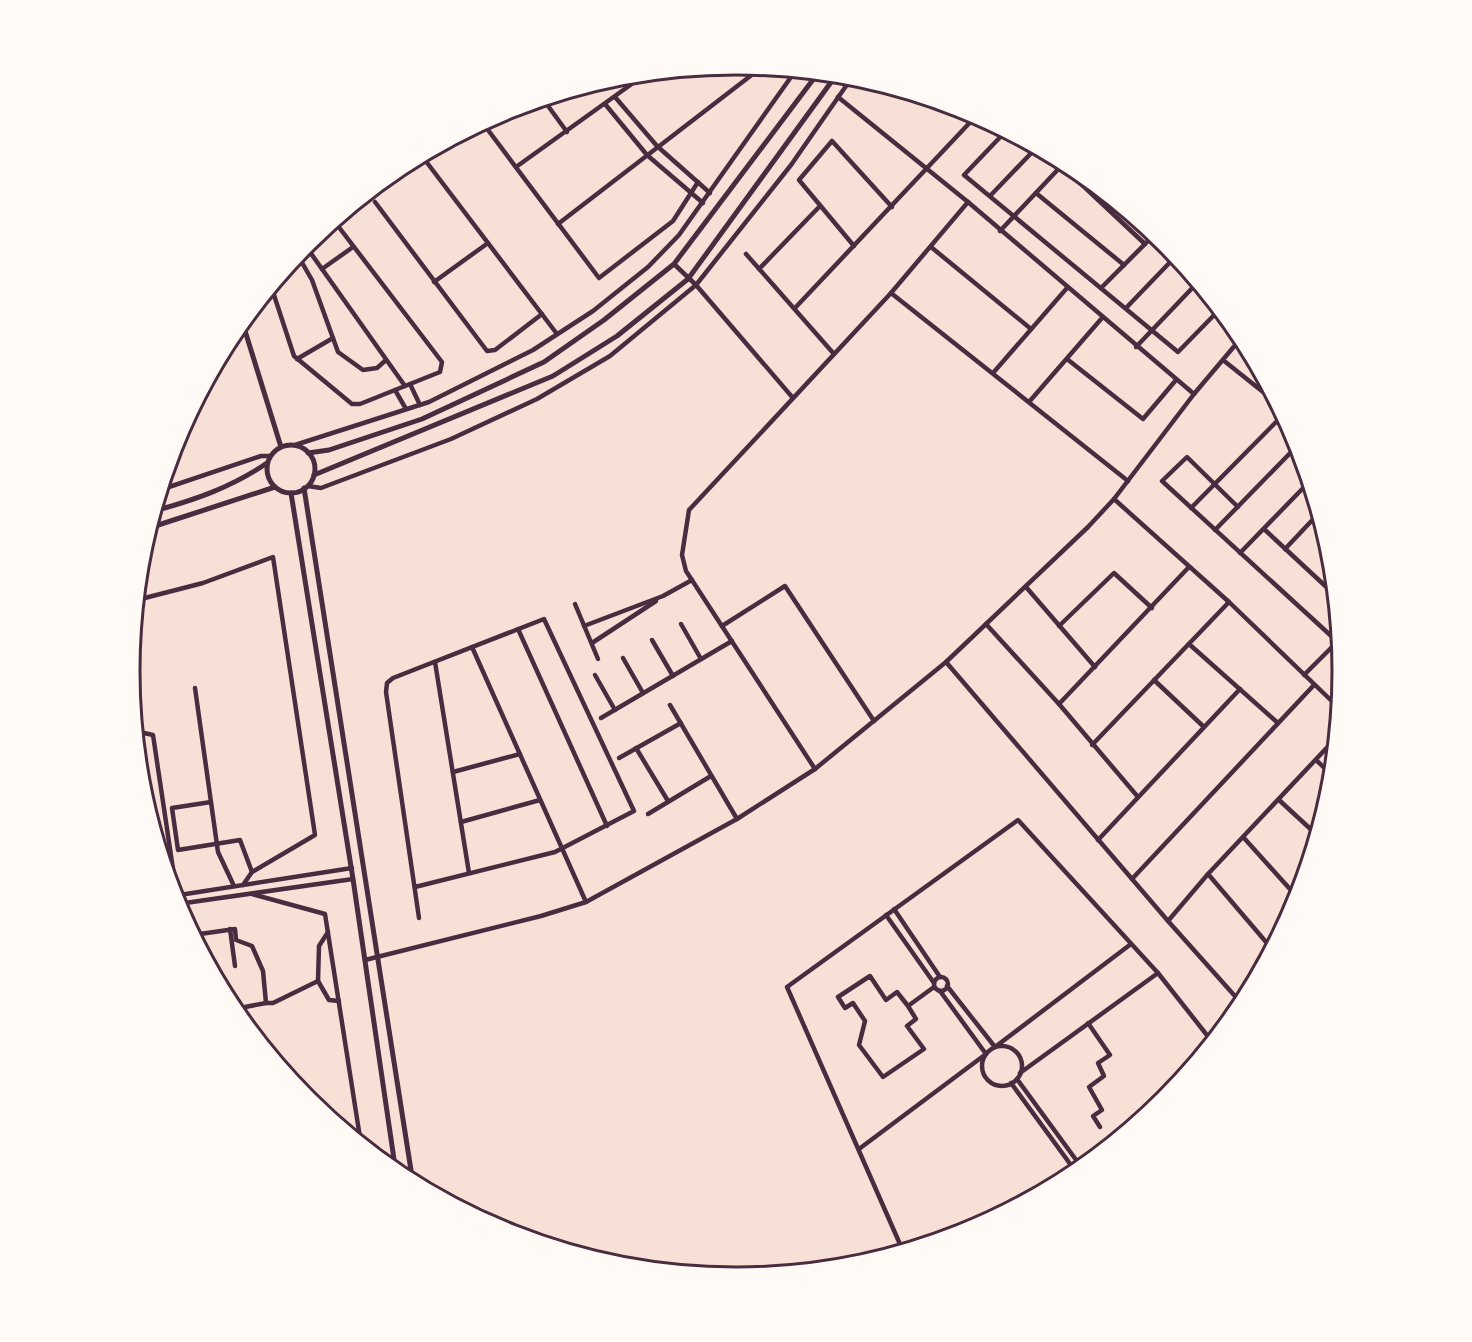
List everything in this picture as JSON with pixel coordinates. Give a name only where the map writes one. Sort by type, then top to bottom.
[{"type":"street","points":[[558,224],[751,75]]},
{"type":"street","points":[[275,488],[267,472],[267,463],[270,456],[281,447],[295,446],[420,405],[533,350],[593,311],[648,267],[679,235],[791,78]]},
{"type":"street","points":[[308,453],[329,450],[422,418],[544,362],[604,320],[674,264],[813,80]]},
{"type":"street","points":[[411,1171],[306,487],[314,475],[553,376],[617,336],[688,279],[831,83]]},
{"type":"street","points":[[516,167],[631,84]]},
{"type":"street","points":[[158,525],[275,488],[291,493],[306,487],[321,488],[429,447],[537,399],[610,356],[696,285],[791,165],[846,85]]},
{"type":"street","points":[[615,97],[657,146],[710,193]]},
{"type":"street","points":[[838,97],[969,202],[1000,231],[1194,394]]},
{"type":"street","points":[[605,104],[647,155],[703,203]]},
{"type":"street","points":[[548,106],[567,132]]},
{"type":"street","points":[[795,308],[969,122]]},
{"type":"street","points":[[487,129],[599,278],[673,221],[698,182]]},
{"type":"street","points":[[1001,136],[964,175],[1178,352],[1214,315]]},
{"type":"street","points":[[854,246],[799,180],[832,141],[892,207]]},
{"type":"street","points":[[990,196],[1031,153]]},
{"type":"street","points":[[426,162],[558,334]]},
{"type":"street","points":[[1000,231],[1058,169]]},
{"type":"street","points":[[1036,193],[1124,265]]},
{"type":"street","points":[[1095,195],[1145,244]]},
{"type":"street","points":[[375,202],[434,282],[490,352],[542,314]]},
{"type":"street","points":[[815,769],[692,580],[682,555],[689,510],[891,293],[969,202]]},
{"type":"street","points":[[759,269],[820,206]]},
{"type":"street","points":[[274,295],[297,359],[352,404],[360,404],[440,372],[441,362],[338,228]]},
{"type":"street","points":[[1101,288],[1148,241]]},
{"type":"street","points":[[434,282],[488,243]]},
{"type":"street","points":[[931,246],[1031,329]]},
{"type":"street","points":[[322,269],[353,247]]},
{"type":"street","points":[[311,254],[420,405]]},
{"type":"street","points":[[746,254],[834,354]]},
{"type":"street","points":[[302,263],[312,280],[338,352],[363,370],[377,368],[386,360]]},
{"type":"street","points":[[1126,308],[1169,263]]},
{"type":"street","points":[[674,264],[696,285],[793,398]]},
{"type":"street","points":[[993,373],[1067,288]]},
{"type":"street","points":[[1136,346],[1192,288]]},
{"type":"street","points":[[891,293],[1128,482]]},
{"type":"street","points":[[1029,402],[1102,318]]},
{"type":"street","points":[[246,332],[281,447]]},
{"type":"street","points":[[297,359],[333,338]]},
{"type":"street","points":[[365,960],[380,958],[586,902],[737,819],[815,769],[946,662],[1114,499],[1194,394],[1235,345]]},
{"type":"street","points":[[1067,359],[1143,419],[1176,380]]},
{"type":"street","points":[[1223,360],[1261,390]]},
{"type":"street","points":[[395,390],[406,409]]},
{"type":"street","points":[[1191,508],[1277,421]]},
{"type":"street","points":[[295,446],[308,453],[313,459],[314,475]]},
{"type":"street","points":[[1215,530],[1291,453]]},
{"type":"street","points":[[169,488],[261,456],[270,456]]},
{"type":"street","points":[[1238,507],[1187,457],[1162,481],[1331,635]]},
{"type":"street","points":[[163,509],[203,497],[240,481],[267,463]]},
{"type":"street","points":[[1240,553],[1303,489]]},
{"type":"street","points":[[291,493],[352,868],[394,1159]]},
{"type":"street","points":[[1114,499],[1188,568],[1229,602],[1331,701]]},
{"type":"street","points":[[1286,549],[1313,520]]},
{"type":"street","points":[[1263,529],[1326,587]]},
{"type":"street","points":[[145,598],[203,583],[273,557],[315,835],[252,872],[243,885]]},
{"type":"street","points":[[1059,704],[1188,568]]},
{"type":"street","points":[[1059,626],[1114,573],[1152,608]]},
{"type":"street","points":[[592,643],[663,596],[692,580]]},
{"type":"street","points":[[722,626],[785,585],[874,721]]},
{"type":"street","points":[[1026,586],[1095,667]]},
{"type":"street","points":[[585,626],[663,596]]},
{"type":"street","points":[[1092,745],[1229,602]]},
{"type":"street","points":[[576,604],[598,659]]},
{"type":"street","points":[[415,887],[562,848],[632,814],[634,808],[546,620],[518,628],[393,678],[387,684],[386,692],[419,918]]},
{"type":"street","points":[[681,624],[701,659]]},
{"type":"street","points":[[986,624],[1059,704],[1138,797]]},
{"type":"street","points":[[518,628],[607,826]]},
{"type":"street","points":[[652,640],[673,676]]},
{"type":"street","points":[[601,718],[732,641]]},
{"type":"street","points":[[1189,644],[1278,723]]},
{"type":"street","points":[[472,647],[586,902]]},
{"type":"street","points":[[1304,675],[1331,649]]},
{"type":"street","points":[[623,658],[643,693]]},
{"type":"street","points":[[435,662],[469,873]]},
{"type":"street","points":[[946,662],[1235,997]]},
{"type":"street","points":[[595,675],[615,710]]},
{"type":"street","points":[[1154,680],[1204,727]]},
{"type":"street","points":[[1132,879],[1314,685]]},
{"type":"street","points":[[195,688],[217,845],[234,886]]},
{"type":"street","points":[[1098,840],[1240,689]]},
{"type":"street","points":[[670,705],[737,819]]},
{"type":"street","points":[[619,758],[681,723]]},
{"type":"street","points":[[143,733],[153,735],[170,857]]},
{"type":"street","points":[[636,748],[668,801]]},
{"type":"street","points":[[1168,921],[1208,874],[1327,748]]},
{"type":"street","points":[[453,772],[520,754]]},
{"type":"street","points":[[1316,760],[1324,768]]},
{"type":"street","points":[[648,814],[711,776]]},
{"type":"street","points":[[461,822],[540,800]]},
{"type":"street","points":[[1279,800],[1311,829]]},
{"type":"street","points":[[164,810],[211,802]]},
{"type":"street","points":[[172,808],[178,850],[240,840],[252,872]]},
{"type":"street","points":[[900,1244],[787,987],[1018,820],[1158,973],[1207,1036]]},
{"type":"street","points":[[1244,838],[1291,889]]},
{"type":"street","points":[[183,894],[352,868]]},
{"type":"street","points":[[1208,874],[1267,943]]},
{"type":"street","points":[[187,904],[353,879]]},
{"type":"street","points":[[252,894],[326,914],[359,1133]]},
{"type":"street","points":[[894,909],[940,977],[946,979],[948,986],[995,1047]]},
{"type":"street","points":[[886,915],[934,985],[986,1054]]},
{"type":"street","points":[[230,929],[235,966]]},
{"type":"street","points":[[200,933],[235,929],[236,940],[252,946],[263,971],[266,1003]]},
{"type":"street","points":[[328,932],[319,946],[318,981],[329,1000],[339,1001]]},
{"type":"street","points":[[859,1149],[1131,944]]},
{"type":"street","points":[[1020,1073],[1158,973]]},
{"type":"street","points":[[870,976],[886,1000],[897,992],[908,1006],[916,1018],[907,1026],[924,1049],[883,1077],[859,1045],[865,1021],[853,1003],[845,1008],[838,998],[870,976]]},
{"type":"street","points":[[908,1006],[934,985],[940,977]]},
{"type":"street","points":[[244,1008],[273,1003],[318,981]]},
{"type":"street","points":[[940,991],[948,986]]},
{"type":"street","points":[[1088,1023],[1110,1055],[1098,1063],[1104,1076],[1089,1087],[1102,1110],[1093,1116],[1100,1127]]},
{"type":"street","points":[[986,1054],[982,1067],[986,1079],[998,1085],[1011,1083],[1017,1079],[1021,1060],[1017,1054],[1007,1047],[995,1047]]},
{"type":"street","points":[[1017,1079],[1076,1160]]},
{"type":"street","points":[[1011,1083],[1071,1164]]}]
